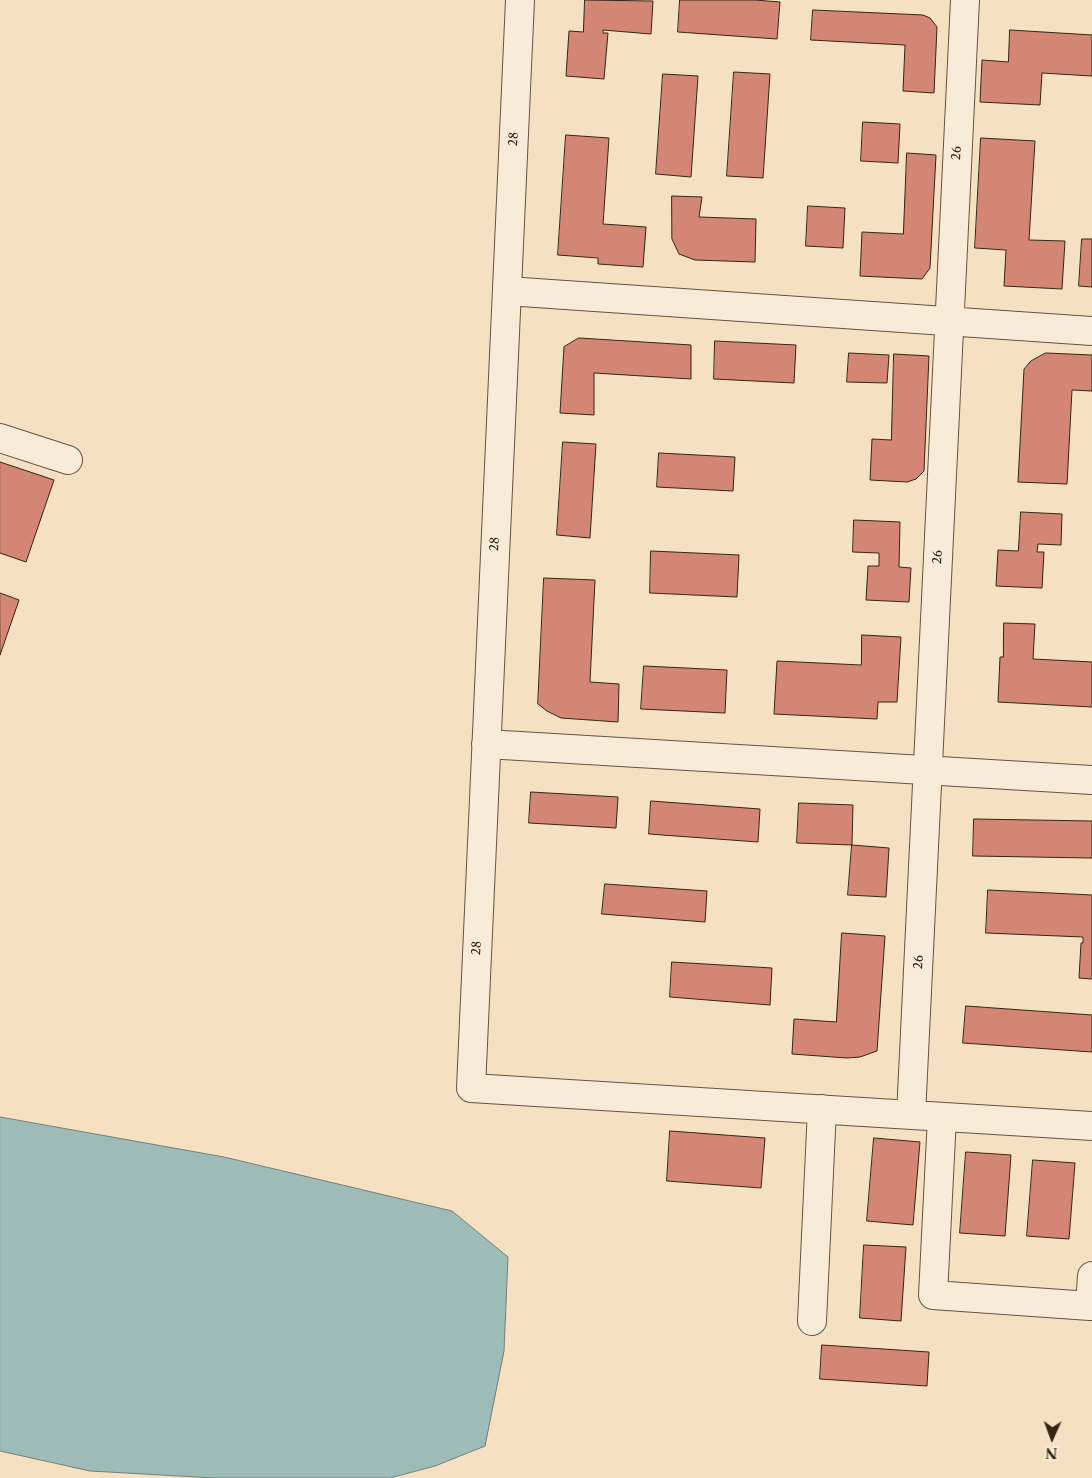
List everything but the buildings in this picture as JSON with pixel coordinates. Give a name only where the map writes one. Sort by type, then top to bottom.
[{"type":"street","name":"28","points":[[520,0],[471,1088],[822,1109]]},
{"type":"street","name":"26","points":[[911,1115],[965,0]]},
{"type":"street","points":[[507,291],[1092,331]]},
{"type":"street","points":[[0,438],[68,460]]},
{"type":"street","points":[[486,744],[1092,780]]},
{"type":"street","points":[[812,1321],[822,1109],[1092,1126]]},
{"type":"street","points":[[942,1117],[933,1296],[1090,1306],[1092,1276]]},
{"type":"water","points":[[0,1117],[224,1157],[452,1211],[508,1257],[504,1351],[485,1446],[435,1466],[390,1478],[215,1478],[90,1471],[0,1451]]}]
